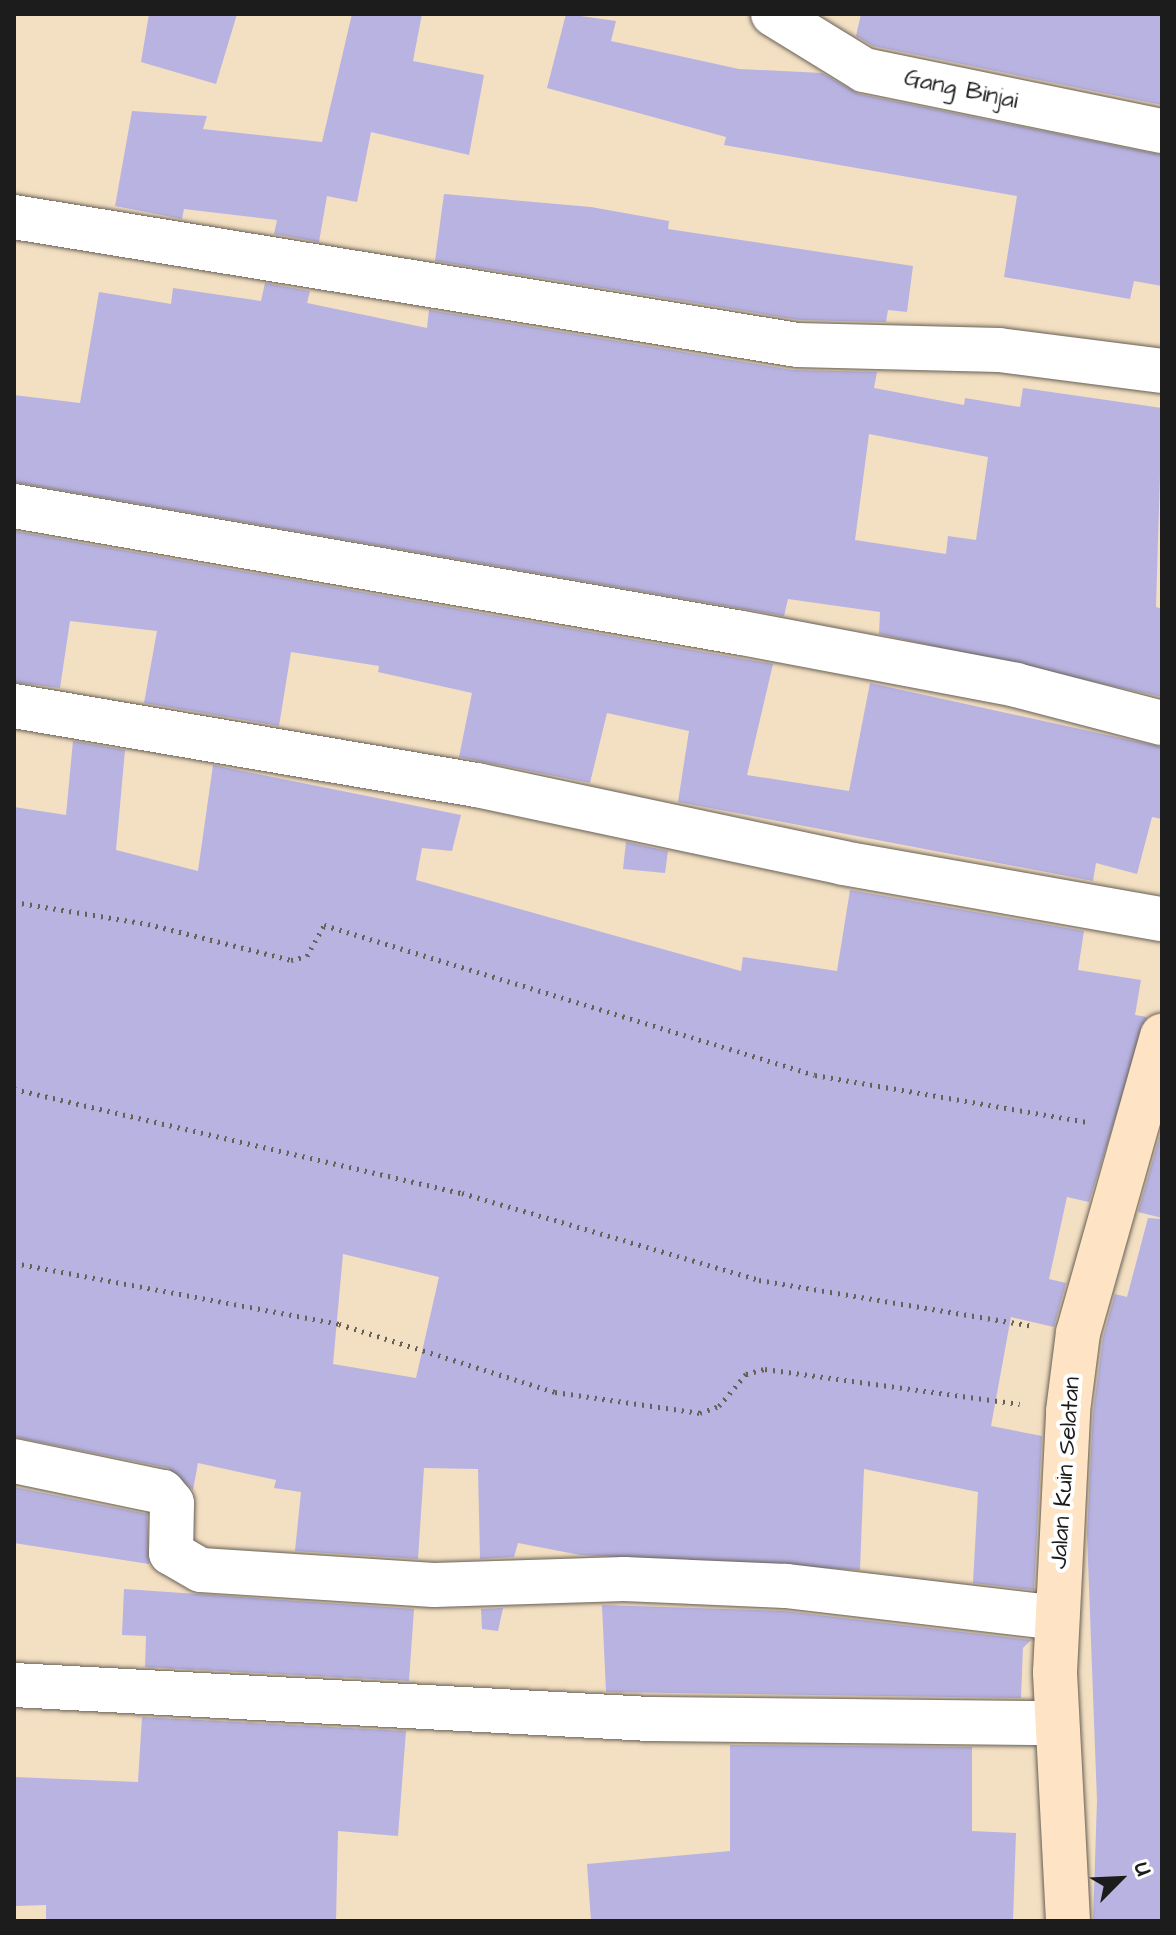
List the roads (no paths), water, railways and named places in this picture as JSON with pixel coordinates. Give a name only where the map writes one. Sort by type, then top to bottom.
[{"type":"street","name":"Gang Binjai","points":[[773,14],[864,70],[1162,131]]},
{"type":"street","points":[[14,217],[797,345],[999,350],[1162,371]]},
{"type":"street","points":[[14,506],[742,633],[1016,685],[1162,723]]},
{"type":"street","points":[[14,706],[477,785],[843,863],[1162,919]]},
{"type":"street","name":"Jalan Kuin Selatan","points":[[1068,1921],[1057,1723],[1057,1618],[1068,1411],[1078,1333],[1162,1036]]},
{"type":"street","points":[[14,1461],[163,1492],[172,1503],[171,1553],[201,1570],[434,1585],[624,1579],[786,1586],[1057,1618]]},
{"type":"street","points":[[14,1685],[651,1719],[1057,1723]]}]
